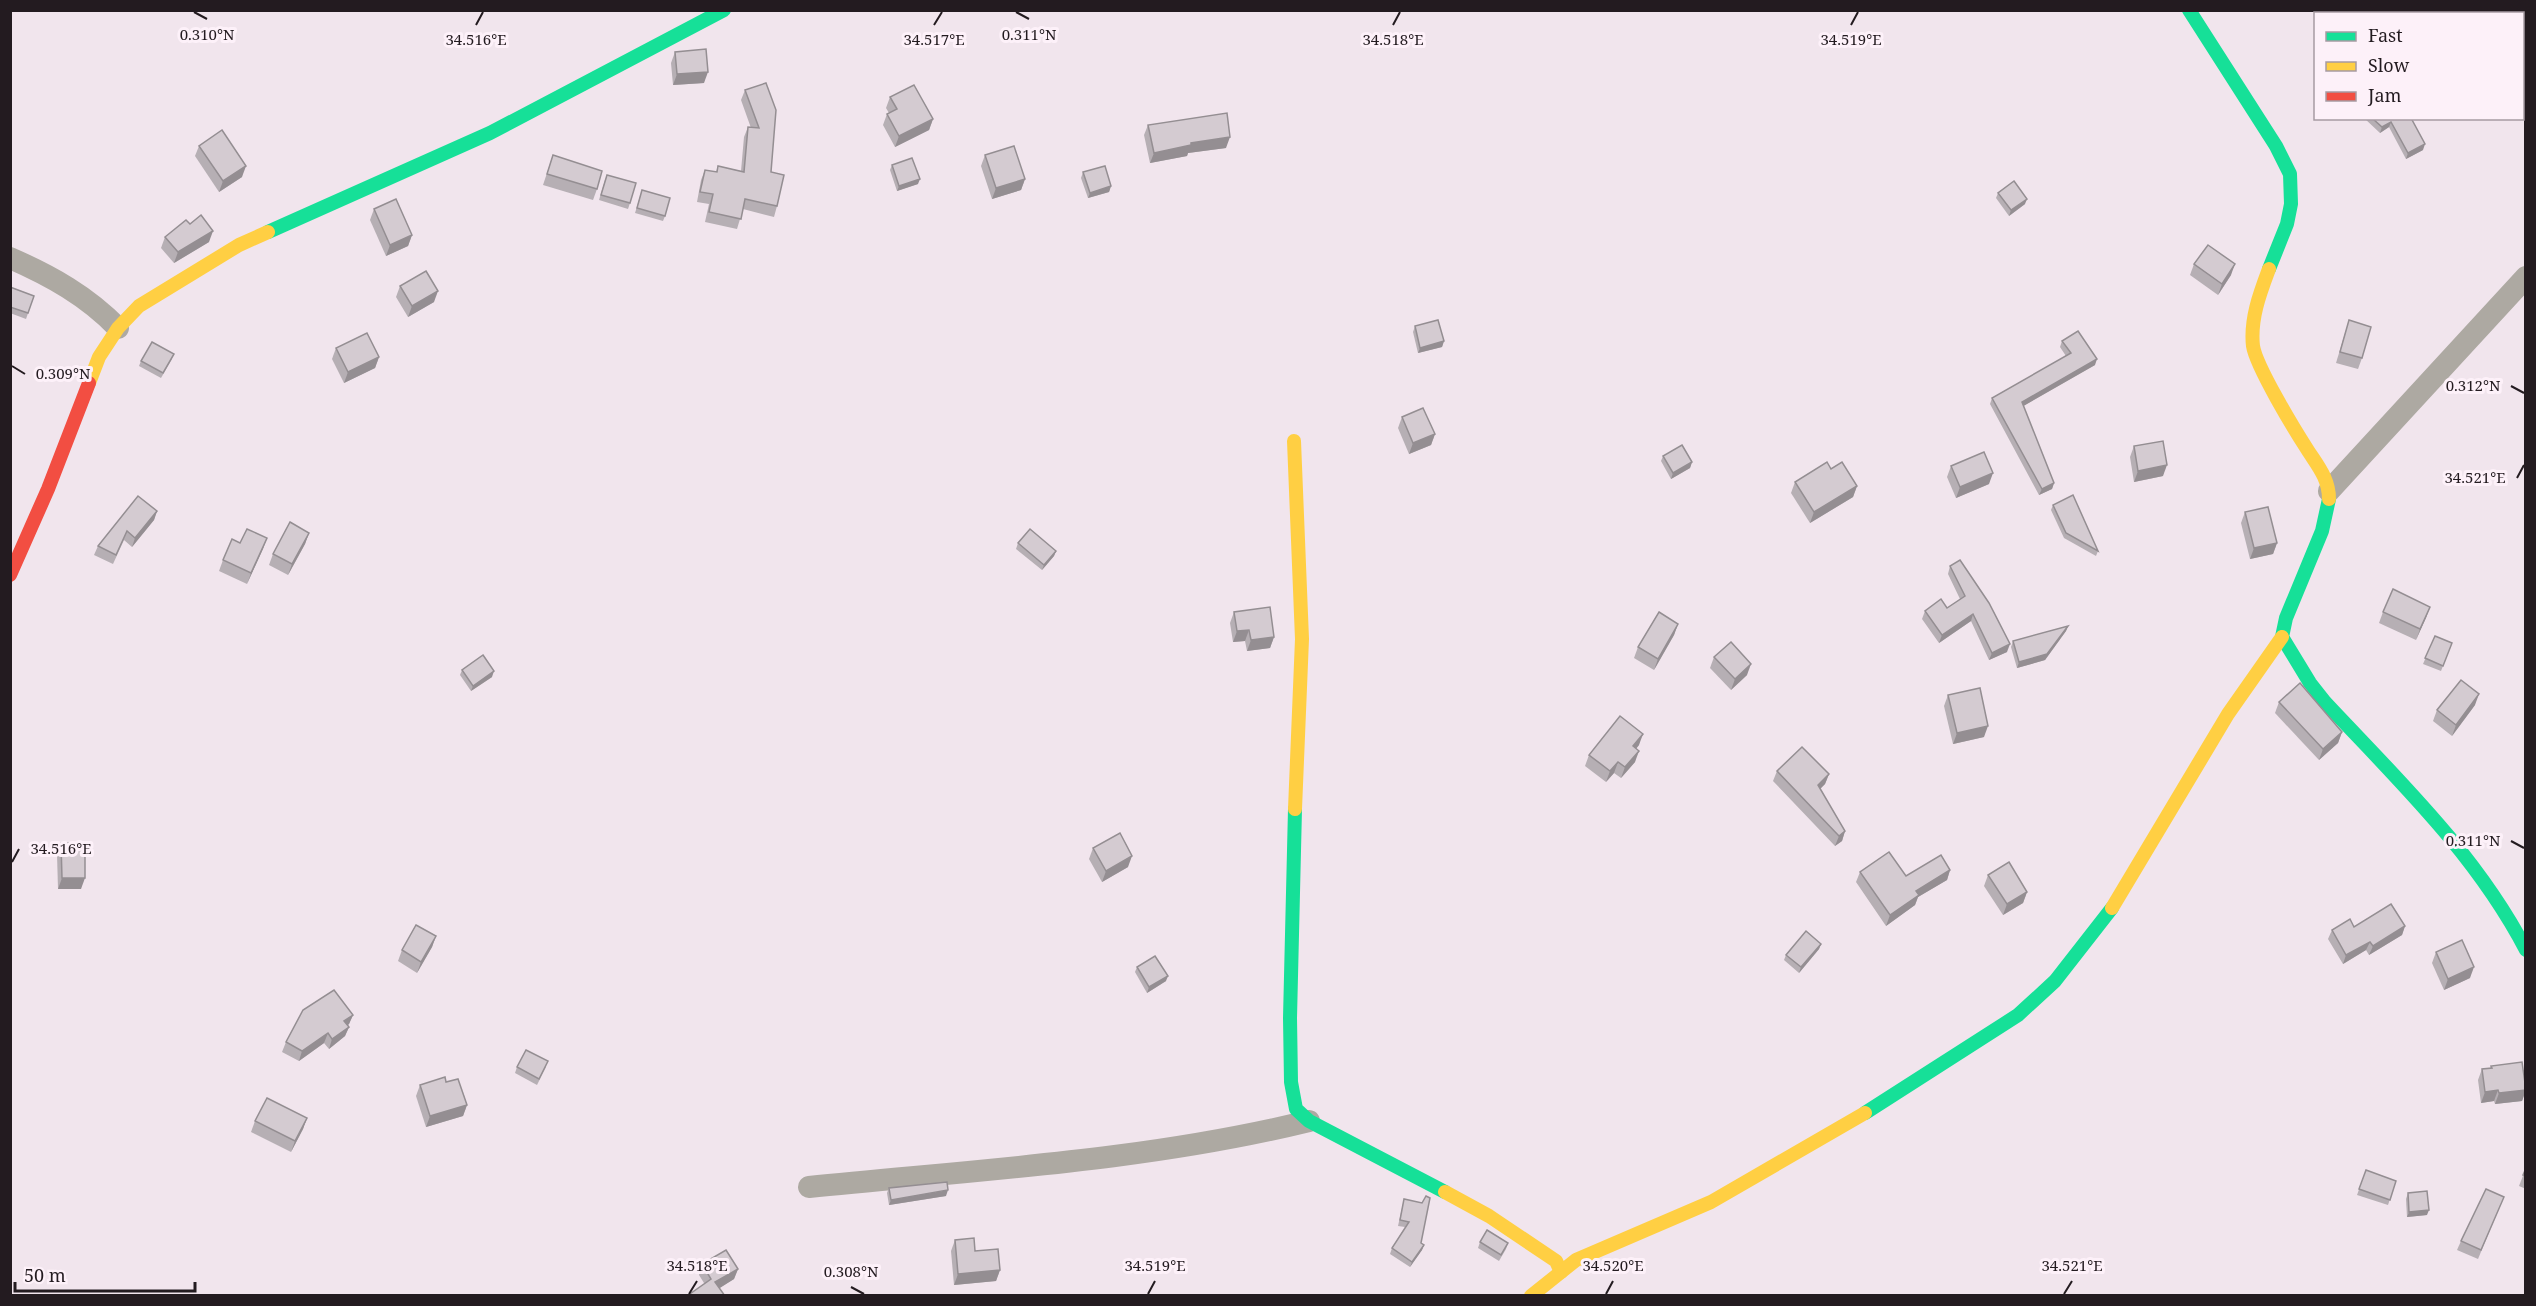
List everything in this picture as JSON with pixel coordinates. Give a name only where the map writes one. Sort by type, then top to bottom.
[{"type":"street","points":[[10,575],[48,489],[99,357],[118,328],[139,306],[239,245],[490,133],[724,10]]},
{"type":"street","points":[[1531,1296],[1576,1260],[1710,1202],[1828,1136],[2018,1015],[2061,974],[2115,903],[2228,714],[2282,637],[2284,620],[2311,561],[2325,520],[2330,491],[2327,481],[2294,429],[2253,348],[2255,316],[2266,274],[2286,225],[2292,202],[2292,181],[2276,146],[2189,10]]},
{"type":"street","points":[[10,258],[73,290],[99,309],[118,328]]},
{"type":"street","points":[[2330,491],[2526,277]]},
{"type":"street","points":[[1294,441],[1302,639],[1294,814],[1290,1018],[1293,1101],[1296,1109],[1309,1121],[1489,1216],[1556,1261],[1561,1272]]},
{"type":"street","points":[[2282,637],[2310,683],[2325,702],[2457,842],[2495,893],[2526,950]]},
{"type":"street","points":[[809,1187],[1054,1162],[1212,1142],[1309,1121]]},
{"type":"building","points":[[706,49],[708,72],[677,74],[675,52]]},
{"type":"building","points":[[766,83],[776,110],[771,172],[784,175],[777,206],[745,199],[741,219],[709,212],[713,194],[700,192],[705,170],[717,172],[718,166],[744,172],[748,127],[759,128],[745,90]]},
{"type":"building","points":[[914,85],[933,119],[899,136],[887,114],[897,109],[890,97]]},
{"type":"building","points":[[1227,113],[1230,137],[1191,143],[1191,145],[1154,153],[1148,125]]},
{"type":"building","points":[[2374,120],[2412,120],[2425,144],[2408,153],[2391,122],[2382,127]]},
{"type":"building","points":[[222,130],[246,166],[223,181],[199,146]]},
{"type":"building","points":[[1014,146],[1025,179],[996,188],[985,155]]},
{"type":"building","points":[[553,155],[602,171],[597,189],[547,174]]},
{"type":"building","points":[[912,158],[920,179],[899,186],[892,165]]},
{"type":"building","points":[[1105,166],[1111,186],[1090,193],[1083,172]]},
{"type":"building","points":[[607,175],[636,183],[630,203],[601,195]]},
{"type":"building","points":[[2014,181],[2027,199],[2011,210],[1998,193]]},
{"type":"building","points":[[642,190],[670,198],[665,216],[637,208]]},
{"type":"building","points":[[396,199],[412,235],[390,245],[374,209]]},
{"type":"building","points":[[201,215],[213,231],[178,252],[165,237],[186,220],[190,224]]},
{"type":"building","points":[[2208,245],[2235,264],[2222,284],[2194,264]]},
{"type":"building","points":[[426,271],[438,291],[412,306],[400,286]]},
{"type":"building","points":[[10,287],[34,296],[28,313],[10,307]]},
{"type":"building","points":[[1438,320],[1444,341],[1420,348],[1415,326]]},
{"type":"building","points":[[2349,320],[2371,327],[2362,358],[2340,352]]},
{"type":"building","points":[[2078,331],[2097,359],[2022,402],[2054,483],[2042,489],[1992,398],[2071,353],[2062,341]]},
{"type":"building","points":[[367,333],[379,357],[348,372],[336,348]]},
{"type":"building","points":[[152,342],[174,354],[163,373],[141,361]]},
{"type":"building","points":[[1423,408],[1435,434],[1413,443],[1402,417]]},
{"type":"building","points":[[2163,441],[2167,465],[2138,471],[2134,446]]},
{"type":"building","points":[[1682,445],[1692,462],[1673,473],[1663,456]]},
{"type":"building","points":[[1984,452],[1993,473],[1960,487],[1951,466]]},
{"type":"building","points":[[1827,462],[1831,469],[1842,462],[1857,486],[1814,512],[1795,482]]},
{"type":"building","points":[[2073,495],[2098,551],[2066,533],[2053,505]]},
{"type":"building","points":[[138,496],[157,511],[135,538],[127,531],[116,555],[98,546]]},
{"type":"building","points":[[2268,507],[2277,543],[2254,548],[2245,512]]},
{"type":"building","points":[[290,522],[309,533],[292,564],[273,554]]},
{"type":"building","points":[[247,529],[267,538],[251,573],[223,560],[232,539],[240,543]]},
{"type":"building","points":[[1030,529],[1056,551],[1044,565],[1018,543]]},
{"type":"building","points":[[1960,560],[1989,603],[2010,644],[1992,653],[1973,614],[1942,635],[1925,611],[1941,599],[1947,608],[1965,596],[1950,566]]},
{"type":"building","points":[[2393,589],[2430,607],[2420,629],[2383,612]]},
{"type":"building","points":[[1270,607],[1274,637],[1251,640],[1249,630],[1237,631],[1234,612]]},
{"type":"building","points":[[1659,612],[1678,624],[1658,659],[1638,647]]},
{"type":"building","points":[[2068,626],[2047,654],[2019,662],[2013,641]]},
{"type":"building","points":[[2435,636],[2452,643],[2443,666],[2425,658]]},
{"type":"building","points":[[1731,642],[1751,664],[1735,679],[1714,657]]},
{"type":"building","points":[[483,655],[494,671],[473,686],[462,670]]},
{"type":"building","points":[[2461,680],[2479,694],[2456,725],[2437,710]]},
{"type":"building","points":[[2300,683],[2342,732],[2323,749],[2279,702]]},
{"type":"building","points":[[1980,688],[1988,726],[1957,733],[1948,695]]},
{"type":"building","points":[[1620,716],[1643,734],[1633,746],[1639,751],[1625,767],[1618,762],[1610,771],[1589,755]]},
{"type":"building","points":[[1802,747],[1829,774],[1818,785],[1845,831],[1839,836],[1777,771]]},
{"type":"building","points":[[1120,833],[1132,856],[1106,871],[1093,848]]},
{"type":"building","points":[[61,843],[85,843],[85,878],[62,878]]},
{"type":"building","points":[[1889,852],[1906,876],[1941,855],[1950,870],[1916,891],[1919,895],[1890,915],[1860,872]]},
{"type":"building","points":[[2009,862],[2027,892],[2007,904],[1988,875]]},
{"type":"building","points":[[2391,904],[2405,926],[2373,946],[2370,942],[2346,955],[2332,930],[2350,919],[2354,927]]},
{"type":"building","points":[[416,925],[436,936],[421,962],[402,950]]},
{"type":"building","points":[[1806,931],[1821,944],[1801,967],[1786,955]]},
{"type":"building","points":[[2462,940],[2474,967],[2448,979],[2436,952]]},
{"type":"building","points":[[1155,956],[1168,976],[1149,987],[1137,967]]},
{"type":"building","points":[[334,990],[353,1015],[344,1021],[349,1027],[332,1039],[328,1033],[302,1051],[286,1042],[303,1010]]},
{"type":"building","points":[[526,1050],[548,1061],[539,1079],[517,1067]]},
{"type":"building","points":[[2522,1062],[2526,1090],[2485,1092],[2482,1069]]},
{"type":"building","points":[[445,1077],[446,1082],[458,1079],[467,1105],[430,1116],[420,1085]]},
{"type":"building","points":[[267,1098],[307,1118],[295,1141],[255,1121]]},
{"type":"building","points":[[2366,1170],[2396,1181],[2390,1200],[2359,1189]]},
{"type":"building","points":[[947,1182],[948,1190],[891,1200],[889,1188]]},
{"type":"building","points":[[2486,1189],[2504,1197],[2481,1250],[2461,1241]]},
{"type":"building","points":[[2427,1191],[2429,1210],[2409,1212],[2408,1193]]},
{"type":"building","points":[[1426,1196],[1430,1198],[1421,1243],[1424,1245],[1412,1262],[1392,1248],[1409,1222],[1400,1220],[1404,1199],[1422,1203]]},
{"type":"building","points":[[1487,1230],[1508,1243],[1501,1255],[1480,1242]]},
{"type":"building","points":[[974,1238],[975,1251],[998,1249],[1000,1270],[958,1274],[955,1240]]},
{"type":"building","points":[[726,1250],[738,1269],[715,1282],[725,1296],[687,1296],[711,1279],[702,1264]]},
{"type":"traffic: fast","points":[[268,232],[490,133],[724,10]]},
{"type":"traffic: fast","points":[[2189,10],[2276,146],[2290,174],[2291,204],[2287,224],[2269,269]]},
{"type":"traffic: fast","points":[[2329,499],[2322,531],[2286,618],[2282,637],[2310,683],[2325,702],[2407,789],[2460,850],[2506,915],[2526,950]]},
{"type":"traffic: fast","points":[[1295,809],[1290,1018],[1291,1082],[1296,1109],[1309,1121],[1445,1192]]},
{"type":"traffic: fast","points":[[1865,1113],[2018,1015],[2055,981],[2112,908]]},
{"type":"traffic: slow","points":[[89,383],[99,357],[118,328],[139,306],[239,245],[268,232]]},
{"type":"traffic: slow","points":[[2269,269],[2254,316],[2253,346],[2276,398],[2322,472],[2329,499]]},
{"type":"traffic: slow","points":[[1294,441],[1302,639],[1295,809]]},
{"type":"traffic: slow","points":[[2112,908],[2228,714],[2282,637]]},
{"type":"traffic: slow","points":[[1531,1296],[1576,1260],[1711,1202],[1865,1113]]},
{"type":"traffic: slow","points":[[1445,1192],[1489,1216],[1556,1261],[1561,1272]]},
{"type":"traffic: jam","points":[[10,575],[48,489],[89,383]]}]
